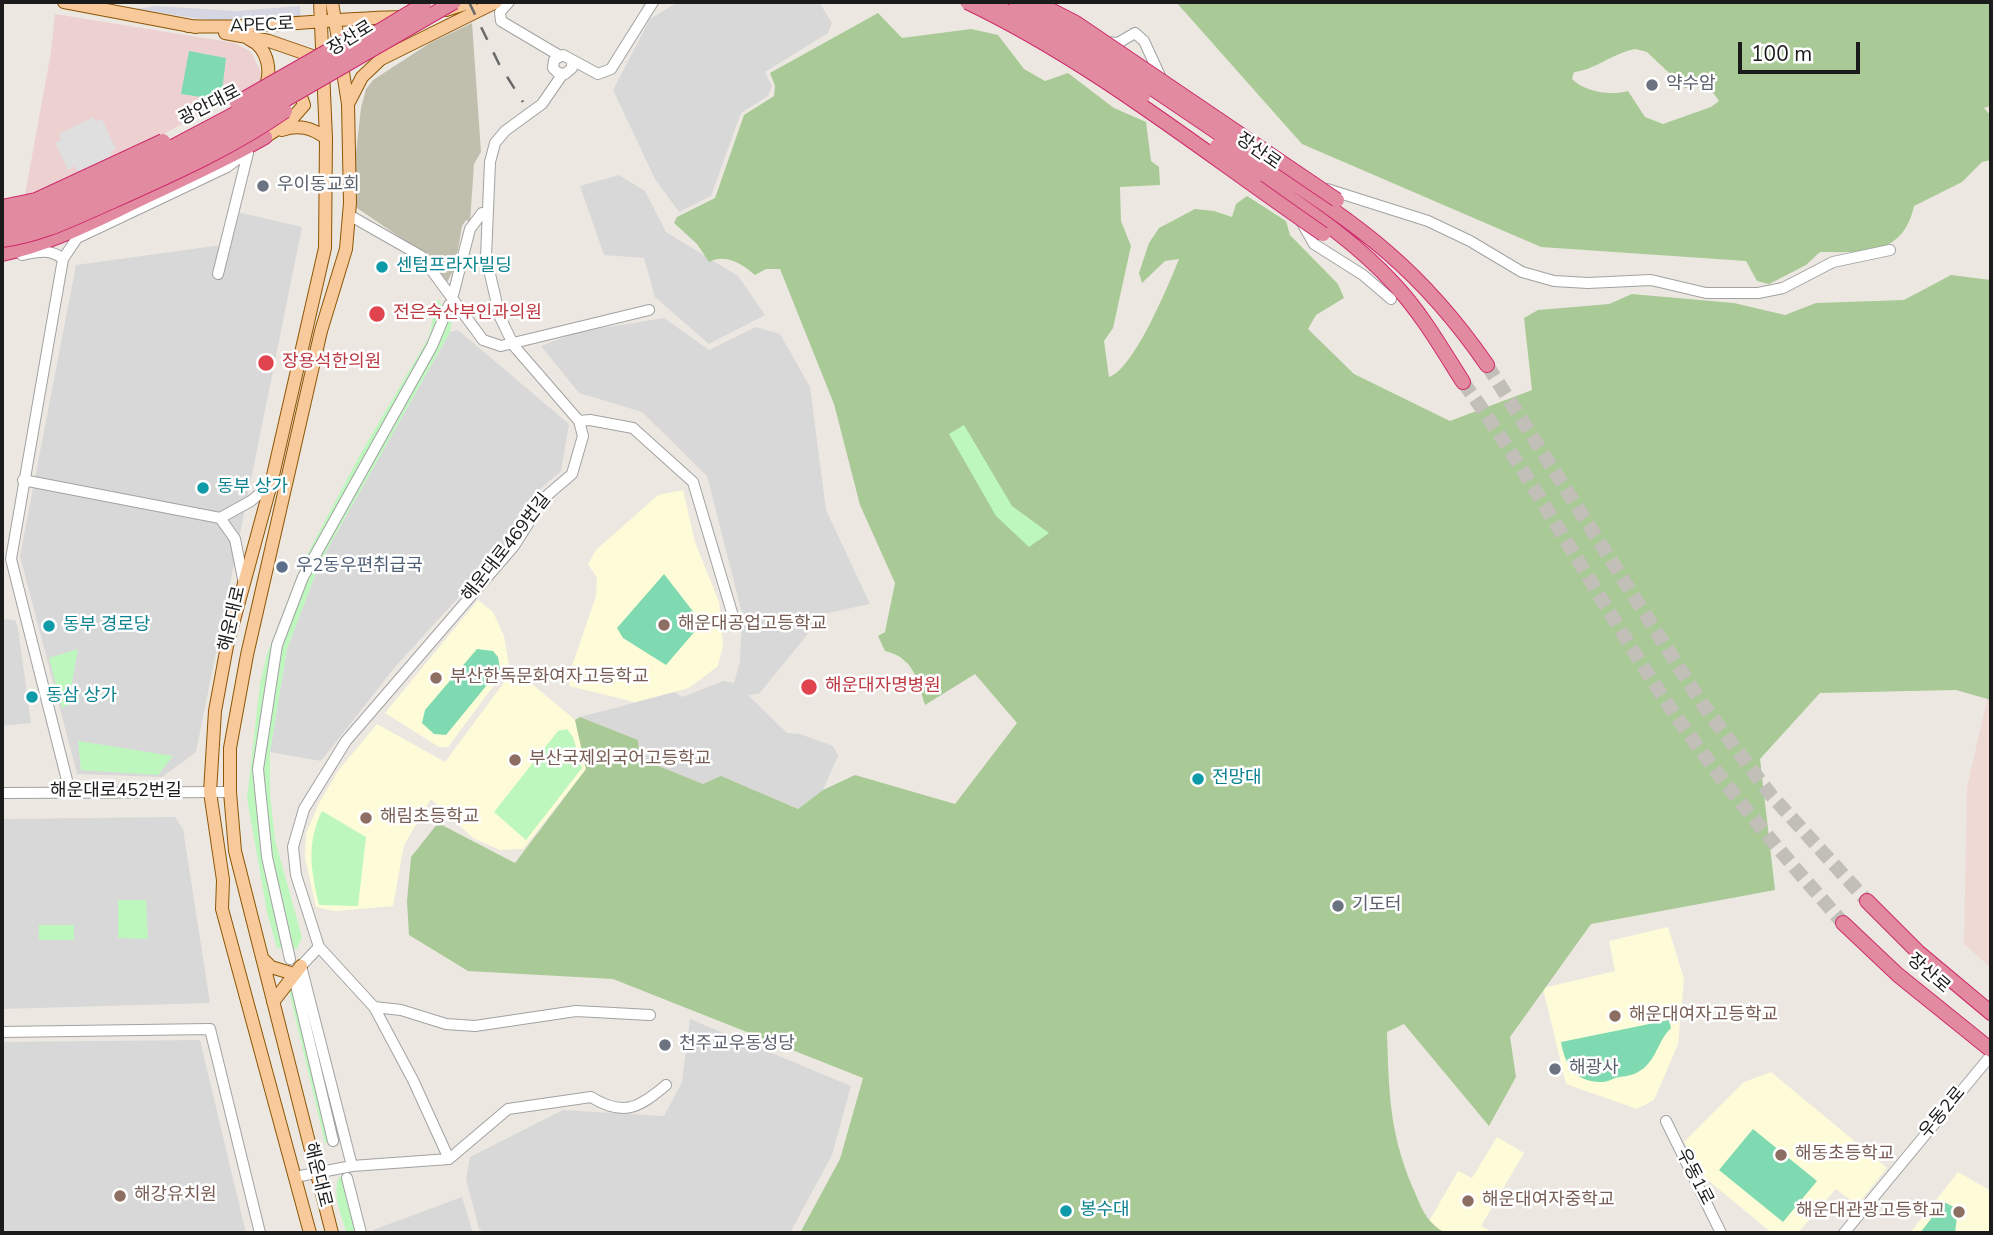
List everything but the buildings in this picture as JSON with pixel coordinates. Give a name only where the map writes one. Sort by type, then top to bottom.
[{"type":"highway","name":"장산로","points":[[305,90],[454,2]]},
{"type":"highway","points":[[967,2],[1076,64],[1177,128],[1323,234],[1362,252]]},
{"type":"highway","name":"장산로","points":[[989,2],[1054,38],[1257,174],[1362,252],[1396,286],[1430,330],[1463,382]]},
{"type":"highway","name":"장산로","points":[[1016,2],[1072,34],[1336,210],[1413,272],[1447,310],[1487,365]]},
{"type":"highway","points":[[1035,2],[1076,23],[1338,200],[1378,233],[1413,272]]},
{"type":"highway","name":"광안대로","points":[[2,218],[37,211],[117,175],[293,85],[426,3]]},
{"type":"highway","points":[[2,206],[36,200],[112,166],[232,106],[376,24],[426,3]]},
{"type":"highway","name":"광안대로","points":[[2,229],[55,216],[305,90]]},
{"type":"highway","points":[[2,240],[31,236],[214,154],[278,116],[294,104],[305,90]]},
{"type":"highway","points":[[2,254],[38,245],[74,230],[224,160],[265,137]]},
{"type":"highway","points":[[2,218],[34,208],[171,144]]},
{"type":"highway","name":"장산로","points":[[1867,901],[1918,952],[1991,1013]]},
{"type":"highway","name":"장산로","points":[[1843,923],[1990,1054]]},
{"type":"main road","name":"APEC로","points":[[64,2],[281,44],[322,60]]},
{"type":"main road","name":"해운대로","points":[[310,1233],[222,909],[223,880],[210,792],[215,711],[243,579],[271,484],[325,248],[326,138],[320,2]]},
{"type":"main road","name":"해운대로","points":[[332,2],[342,20],[348,104],[349,215],[346,249],[321,331],[247,655],[230,748],[230,792],[235,850],[332,1233]]},
{"type":"main road","points":[[342,20],[428,15],[471,2]]},
{"type":"main road","points":[[348,104],[362,77],[381,59],[496,2]]},
{"type":"main road","points":[[342,20],[398,29],[460,19]]},
{"type":"main road","name":"APEC로","points":[[188,26],[235,28],[342,20]]},
{"type":"main road","points":[[238,36],[258,44],[265,57],[270,74],[263,92]]},
{"type":"main road","points":[[159,162],[171,144],[322,60]]},
{"type":"main road","points":[[263,92],[295,90],[303,99],[304,105],[289,122],[265,137]]},
{"type":"main road","points":[[2,218],[22,221],[66,207],[159,162],[233,120],[230,115],[221,116]]},
{"type":"main road","points":[[265,137],[300,127],[314,130],[326,138]]},
{"type":"main road","points":[[261,958],[271,967],[295,970],[273,1002]]},
{"type":"street","points":[[509,2],[499,17],[506,26],[598,74],[611,69],[653,2]]},
{"type":"street","points":[[975,2],[1053,45],[1195,136],[1293,209],[1314,244],[1363,275],[1391,299]]},
{"type":"street","points":[[1026,2],[1093,40],[1118,43],[1135,33],[1144,41],[1158,75],[1206,120],[1305,183],[1428,221],[1470,241],[1522,272],[1554,281],[1588,283],[1651,280],[1706,293],[1758,293],[1783,288],[1833,262],[1890,250]]},
{"type":"street","points":[[560,56],[554,61],[558,71],[542,104],[498,138],[490,162],[486,257],[500,317],[514,346],[579,421],[590,420],[633,428],[693,482],[733,616]]},
{"type":"street","points":[[558,71],[570,71],[572,62]]},
{"type":"street","points":[[1195,136],[1206,120]]},
{"type":"street","points":[[2,260],[42,251],[76,238],[228,167],[265,137]]},
{"type":"street","points":[[218,274],[249,150]]},
{"type":"street","points":[[333,1141],[267,857],[258,769],[277,645],[303,577],[432,346],[451,300],[470,229],[482,213]]},
{"type":"street","points":[[349,215],[421,256],[483,340],[501,346],[514,346],[576,326],[649,310]]},
{"type":"street","points":[[70,792],[6,559],[63,259],[76,238]]},
{"type":"street","points":[[42,251],[56,253],[63,259]]},
{"type":"street","name":"해운대로469번길","points":[[319,947],[296,875],[293,847],[304,809],[346,741],[514,546],[544,498],[572,474],[583,436],[579,421]]},
{"type":"street","points":[[23,480],[220,518],[251,501],[271,484]]},
{"type":"street","points":[[220,518],[235,539],[243,579]]},
{"type":"street","name":"해운대로452번길","points":[[2,793],[230,792]]},
{"type":"street","points":[[295,970],[319,947],[374,1007],[413,1080],[449,1159]]},
{"type":"street","points":[[295,970],[352,1166]]},
{"type":"street","points":[[374,1007],[401,1010],[446,1024],[475,1026],[576,1011],[650,1015]]},
{"type":"street","points":[[2,1032],[210,1029],[260,1233]]},
{"type":"street","name":"우동2로","points":[[1844,1233],[1990,1054]]},
{"type":"street","points":[[295,1177],[352,1166],[449,1159],[508,1109],[591,1097],[607,1107],[635,1108],[666,1085]]},
{"type":"street","name":"우동1로","points":[[1666,1121],[1721,1233]]},
{"type":"street","points":[[346,1178],[361,1233]]},
{"type":"shaded area","points":[[678,2],[819,2],[832,23],[828,33],[765,72],[772,86],[768,96],[741,113],[711,196],[679,212],[655,179],[613,90],[650,19]]},
{"type":"shaded area","points":[[157,6],[236,11],[300,6],[301,20],[232,24],[136,9]]},
{"type":"shaded area","points":[[55,14],[235,43],[251,52],[265,80],[158,137],[24,200],[51,52]]},
{"type":"shaded area","points":[[472,23],[481,152],[474,164],[470,222],[466,220],[462,226],[455,267],[446,284],[439,276],[432,259],[357,208],[355,162],[361,108],[366,89],[373,80],[430,43]]},
{"type":"shaded area","points":[[93,117],[96,121],[102,119],[116,149],[110,152],[112,156],[78,173],[75,166],[68,170],[55,143],[61,140],[59,134]]},
{"type":"shaded area","points":[[619,175],[645,191],[666,232],[738,276],[765,315],[709,344],[655,297],[644,258],[604,255],[580,186]]},
{"type":"shaded area","points":[[237,212],[302,227],[196,752],[162,777],[77,774],[20,556],[76,265],[229,244]]},
{"type":"shaded area","points":[[664,318],[709,350],[756,327],[780,334],[810,387],[826,510],[870,604],[824,614],[759,694],[748,695],[787,733],[800,734],[833,746],[838,756],[823,790],[798,809],[721,777],[703,784],[638,758],[638,740],[580,717],[675,692],[682,697],[724,681],[734,683],[740,662],[742,613],[707,476],[642,412],[579,393],[541,346],[577,332]]},
{"type":"shaded area","points":[[458,330],[569,424],[561,471],[536,493],[507,544],[395,667],[321,761],[270,752],[287,649],[320,562],[450,332]]},
{"type":"shaded area","points":[[683,490],[695,542],[719,602],[723,645],[718,666],[689,688],[635,702],[569,686],[572,666],[596,596],[597,578],[588,564],[596,550],[658,495]]},
{"type":"shaded area","points":[[478,600],[493,612],[504,636],[509,665],[448,747],[439,747],[385,713]]},
{"type":"shaded area","points":[[2,619],[15,620],[18,628],[31,723],[2,726]]},
{"type":"shaded area","points":[[514,669],[575,720],[586,769],[523,849],[500,850],[473,838],[431,799],[404,845],[393,906],[335,911],[316,907],[305,858],[306,834],[319,803],[338,771],[377,724],[445,762]]},
{"type":"shaded area","points":[[1991,682],[1991,968],[1964,944],[1967,787]]},
{"type":"shaded area","points":[[175,817],[183,829],[210,1003],[2,1009],[2,819]]},
{"type":"shaded area","name":"해운대여자고등학교","points":[[1668,927],[1684,979],[1678,1044],[1654,1100],[1637,1109],[1566,1084],[1543,988],[1615,971],[1609,941]]},
{"type":"shaded area","points":[[690,1019],[851,1086],[832,1155],[790,1233],[486,1233],[479,1229],[466,1179],[470,1157],[563,1110],[664,1116],[682,1082]]},
{"type":"shaded area","points":[[200,1040],[246,1233],[2,1233],[2,1042]]},
{"type":"shaded area","name":"해동초등학교","points":[[1771,1072],[1887,1168],[1857,1205],[1836,1189],[1798,1233],[1772,1233],[1703,1176],[1684,1142],[1744,1082]]},
{"type":"shaded area","name":"해운대여자중학교","points":[[1497,1137],[1524,1153],[1481,1226],[1493,1233],[1445,1233],[1428,1223],[1458,1171],[1472,1178]]},
{"type":"shaded area","name":"해운대관광고등학교","points":[[1958,1172],[1991,1191],[1991,1233],[1910,1233]]},
{"type":"shaded area","points":[[462,1197],[473,1233],[374,1233],[373,1230]]},
{"type":"green space","points":[[1176,2],[1991,2],[1991,106],[1984,108],[1991,116],[1991,160],[1982,162],[1962,182],[1914,206],[1909,223],[1891,243],[1866,251],[1820,252],[1806,265],[1769,284],[1757,281],[1746,261],[1541,247],[1302,144]],"holes":[[[1635,49],[1647,52],[1685,88],[1705,88],[1719,101],[1711,107],[1663,124],[1645,117],[1628,91],[1598,92],[1572,79],[1574,72],[1627,51]]]},
{"type":"green space","points":[[878,13],[902,38],[971,29],[998,35],[1024,69],[1045,81],[1068,73],[1114,108],[1146,122],[1151,161],[1159,167],[1160,185],[1120,187],[1121,221],[1131,246],[1113,328],[1104,341],[1109,377],[1119,371],[1139,343],[1159,306],[1179,259],[1165,261],[1142,283],[1139,273],[1149,243],[1159,228],[1195,209],[1232,217],[1236,204],[1247,196],[1286,221],[1290,235],[1338,284],[1344,298],[1316,315],[1308,329],[1354,374],[1450,421],[1532,390],[1524,318],[1538,310],[1609,304],[1632,294],[1734,303],[1785,315],[1816,303],[1904,300],[1951,275],[1991,280],[1991,700],[1956,690],[1820,693],[1760,759],[1775,890],[1591,924],[1510,1037],[1516,1077],[1489,1126],[1404,1024],[1387,1032],[1390,1092],[1404,1166],[1424,1213],[1445,1233],[800,1233],[840,1159],[863,1078],[613,979],[468,971],[409,935],[407,901],[411,857],[438,823],[515,863],[586,769],[575,720],[580,717],[638,740],[639,758],[703,784],[721,776],[798,809],[823,790],[855,775],[955,804],[1017,723],[975,674],[925,705],[908,664],[895,654],[885,651],[878,636],[885,632],[895,583],[860,505],[834,404],[780,269],[766,269],[755,275],[728,259],[709,262],[697,244],[674,223],[677,217],[715,198],[744,115],[774,96],[775,86],[770,73]]},
{"type":"green space","points":[[189,51],[226,58],[221,100],[181,94]]},
{"type":"green space","points":[[437,299],[450,318],[450,332],[320,562],[287,649],[270,752],[270,794],[275,840],[302,937],[297,949],[277,948],[267,912],[247,798],[260,684],[267,654],[300,568],[361,453],[429,337]]},
{"type":"green space","points":[[964,425],[1012,506],[1049,533],[1029,547],[996,516],[949,434]]},
{"type":"green space","points":[[664,574],[702,623],[666,665],[623,638],[617,628]]},
{"type":"green space","points":[[78,649],[68,705],[62,708],[49,658]]},
{"type":"green space","points":[[477,649],[493,651],[498,657],[500,669],[446,735],[434,734],[422,723],[425,710]]},
{"type":"green space","points":[[567,729],[573,737],[582,768],[526,840],[494,812],[558,731]]},
{"type":"green space","points":[[78,741],[173,756],[158,775],[81,770]]},
{"type":"green space","points":[[322,811],[366,837],[358,906],[319,905],[312,846]]},
{"type":"green space","points":[[118,900],[146,900],[148,939],[118,938]]},
{"type":"green space","points":[[39,925],[74,925],[74,940],[39,940]]},
{"type":"green space","points":[[294,984],[301,985],[341,1142],[325,1143],[289,991]]},
{"type":"green space","points":[[1669,1020],[1671,1028],[1652,1059],[1632,1075],[1594,1082],[1579,1076],[1565,1059],[1561,1042]]},
{"type":"green space","points":[[1753,1129],[1817,1181],[1783,1222],[1719,1170]]},
{"type":"green space","points":[[350,1174],[365,1233],[347,1233],[338,1205],[336,1191],[339,1177]]},
{"type":"green space","points":[[1944,1202],[1958,1209],[1955,1233],[1920,1233]]},
{"type":"tunnel","points":[[1487,365],[1703,705],[1771,795],[1867,901]]},
{"type":"tunnel","points":[[1463,382],[1512,454],[1627,640],[1694,742],[1742,804],[1843,923]]},
{"type":"railway","points":[[469,2],[499,64],[523,102]]},
{"type":"place","name":"약수암","points":[[1652,85]]},
{"type":"place","name":"우이동교회","points":[[263,186]]},
{"type":"place","name":"센텀프라자빌딩","points":[[382,267]]},
{"type":"place","name":"전은숙산부인과의원","points":[[377,314]]},
{"type":"place","name":"장용석한의원","points":[[266,363]]},
{"type":"place","name":"동부 상가","points":[[203,488]]},
{"type":"place","name":"우2동우편취급국","points":[[282,567]]},
{"type":"place","name":"해운대공업고등학교","points":[[664,625]]},
{"type":"place","name":"동부 경로당","points":[[49,626]]},
{"type":"place","name":"부산한독문화여자고등학교","points":[[436,678]]},
{"type":"place","name":"해운대자명병원","points":[[809,687]]},
{"type":"place","name":"동삼 상가","points":[[32,697]]},
{"type":"place","name":"부산국제외국어고등학교","points":[[515,760]]},
{"type":"place","name":"전망대","points":[[1198,779]]},
{"type":"place","name":"해림초등학교","points":[[366,818]]},
{"type":"place","name":"기도터","points":[[1338,906]]},
{"type":"place","name":"해운대여자고등학교","points":[[1615,1016]]},
{"type":"place","name":"천주교우동성당","points":[[665,1045]]},
{"type":"place","name":"해광사","points":[[1555,1069]]},
{"type":"place","name":"해동초등학교","points":[[1781,1155]]},
{"type":"place","name":"해강유치원","points":[[120,1196]]},
{"type":"place","name":"해운대여자중학교","points":[[1468,1201]]},
{"type":"place","name":"봉수대","points":[[1066,1211]]},
{"type":"place","name":"해운대관광고등학교","points":[[1959,1212]]}]
